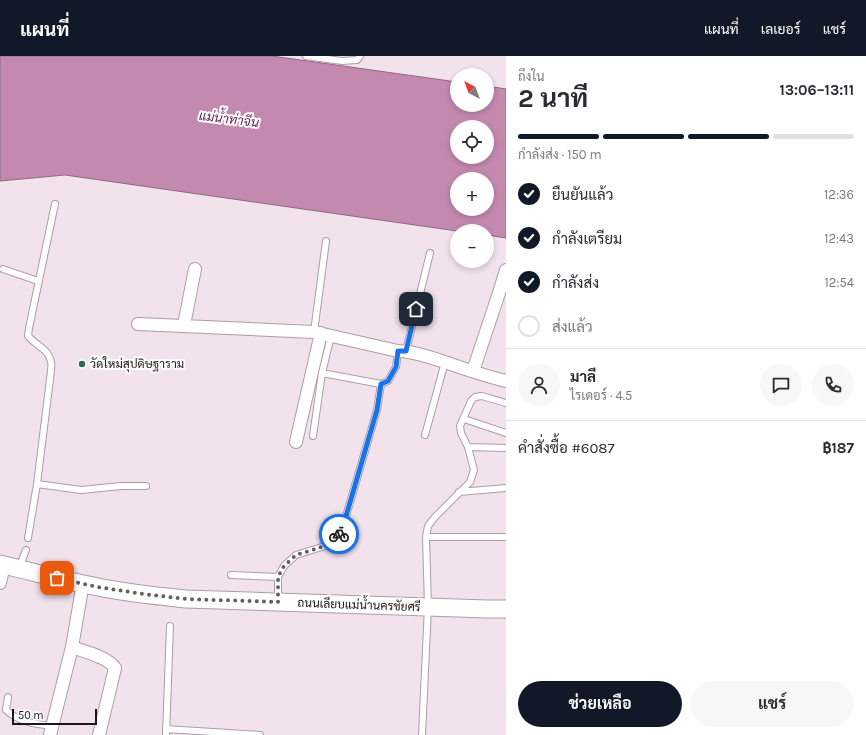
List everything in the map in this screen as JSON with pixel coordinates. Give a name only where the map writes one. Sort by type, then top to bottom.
[{"type":"main road","name":"ถนนเลียบแม่น้ำนครชัยศรี","points":[[8,566],[98,587],[186,599],[506,609]]},
{"type":"street","points":[[184,325],[195,269]]},
{"type":"street","points":[[473,371],[506,270]]},
{"type":"street","points":[[138,324],[184,325],[322,334],[445,362],[506,382]]},
{"type":"street","points":[[296,442],[322,334]]},
{"type":"street","points":[[0,583],[8,566]]},
{"type":"street","points":[[51,731],[72,647],[83,583]]},
{"type":"street","points":[[72,647],[107,660],[115,668],[99,735]]},
{"type":"lane","points":[[306,56],[342,61],[357,60],[360,56]]},
{"type":"lane","points":[[28,538],[37,484],[51,371],[51,360],[45,349],[32,341],[28,336],[38,281],[55,204]]},
{"type":"lane","points":[[313,436],[322,373],[326,241]]},
{"type":"lane","points":[[322,373],[381,384],[388,381],[396,367],[402,351],[430,253]]},
{"type":"lane","points":[[3,269],[38,281]]},
{"type":"lane","points":[[425,435],[445,362]]},
{"type":"lane","points":[[278,602],[278,577],[284,566],[296,555],[335,542],[344,523],[377,410],[381,384]]},
{"type":"lane","points":[[422,735],[428,607],[426,537],[428,526],[470,482],[474,470],[468,447],[461,433],[460,426],[471,401],[476,397],[482,396],[506,403]]},
{"type":"lane","points":[[464,419],[506,432]]},
{"type":"lane","points":[[468,447],[506,448]]},
{"type":"lane","points":[[37,484],[81,490],[121,486],[146,486]]},
{"type":"lane","points":[[459,492],[506,488]]},
{"type":"lane","points":[[426,537],[506,537]]},
{"type":"lane","points":[[8,566],[26,550]]},
{"type":"lane","points":[[230,575],[278,577]]},
{"type":"lane","points":[[170,626],[166,732],[260,735]]},
{"type":"lane","points":[[8,697],[6,710],[12,715],[51,731]]},
{"type":"water","name":"แม่น้ำท่าจีน","points":[[0,56],[272,56],[450,81],[450,112],[494,112],[494,87],[506,89],[506,238],[494,236],[494,224],[450,224],[450,230],[65,175],[0,181]]},
{"type":"way so far","points":[[57,578],[98,587],[186,599],[278,602],[278,577],[284,566],[296,555],[335,542],[339,534]]},
{"type":"place","name":"วัดใหม่สุปดิษฐาราม","points":[[82,364]]},
{"type":"route","points":[[339,534],[344,523],[377,410],[381,384],[388,381],[396,367],[398,351],[406,351],[416,309]]}]
